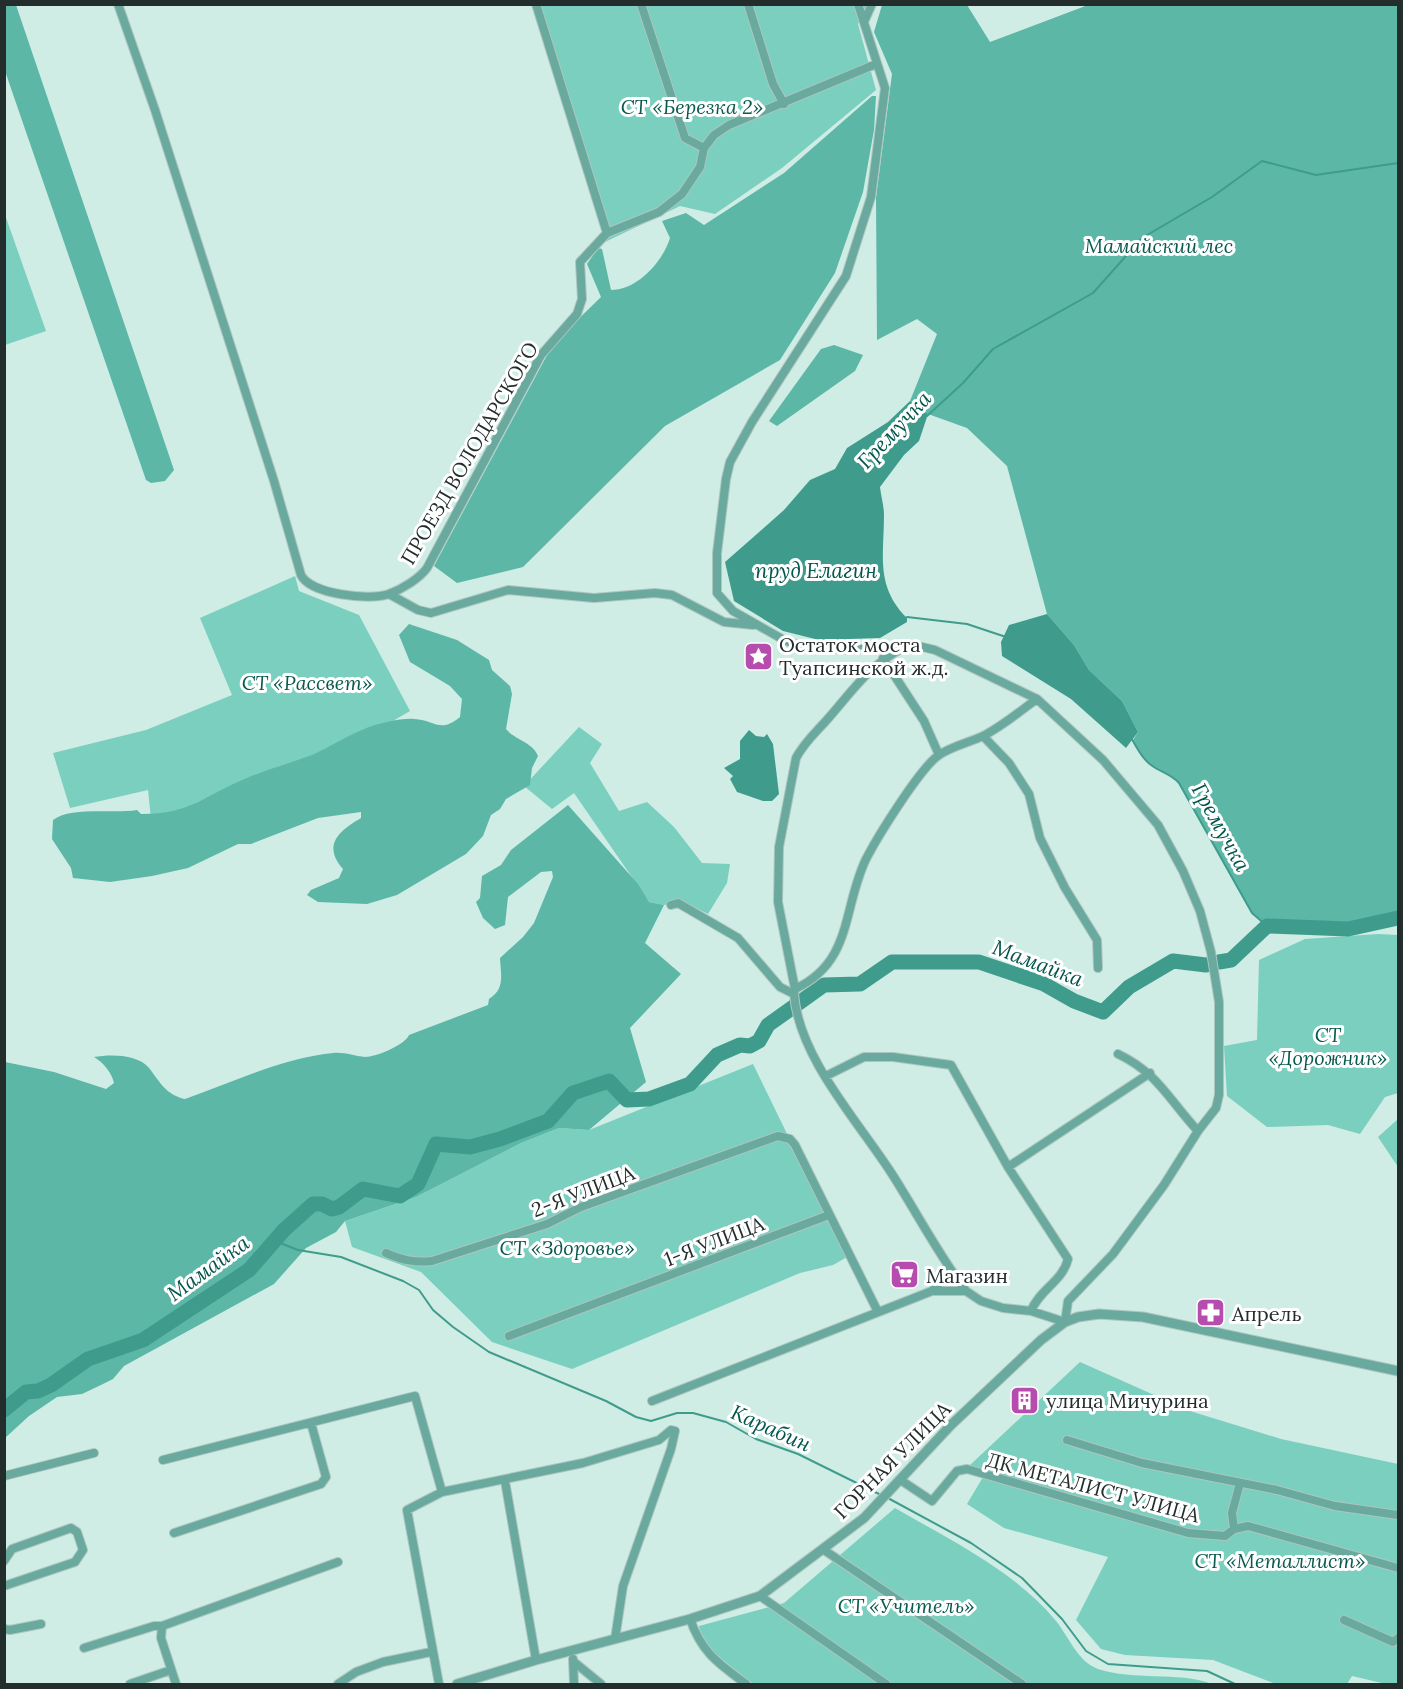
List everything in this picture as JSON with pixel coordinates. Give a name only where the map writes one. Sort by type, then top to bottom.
[{"type":"street","points":[[118,4],[274,480],[301,575],[311,587],[375,597],[389,594],[418,610],[431,613],[508,590],[594,598],[655,593],[672,596],[724,622],[756,625]]},
{"type":"street","points":[[536,4],[607,233]]},
{"type":"street","points":[[641,4],[685,138],[704,148]]},
{"type":"street","points":[[747,4],[773,84],[784,104]]},
{"type":"street","points":[[858,4],[885,88],[871,197],[846,276],[752,422],[730,462],[716,563],[717,593],[733,611],[756,625],[803,647],[824,650],[910,644],[936,650],[1037,699],[1103,760],[1158,825],[1184,871],[1200,911],[1211,952],[1219,1002],[1219,1095],[1216,1108],[1198,1131],[1164,1185],[1113,1254],[1068,1301],[1065,1322]]},
{"type":"street","points":[[864,22],[872,4]]},
{"type":"street","name":"ПРОЕЗД ВОЛОДАРСКОГО","points":[[389,594],[415,580],[427,568],[541,355],[577,314],[582,299],[580,262],[607,233],[659,212],[682,194],[700,167],[704,148],[714,135],[729,125],[876,64]]},
{"type":"street","points":[[910,644],[883,658],[860,680],[803,745],[796,758],[779,847],[778,902],[797,1019],[826,1076],[892,1174],[951,1271],[966,1291],[981,1301],[1003,1308],[1031,1311],[1065,1322],[1092,1314],[1143,1317],[1398,1371]]},
{"type":"street","points":[[883,658],[924,721],[939,755]]},
{"type":"street","points":[[794,994],[834,958],[854,890],[866,860],[916,779],[939,755],[1007,723],[1037,699]]},
{"type":"street","points":[[983,736],[1009,763],[1029,794],[1040,838],[1065,888],[1097,940],[1098,968]]},
{"type":"street","points":[[671,905],[678,903],[738,938],[780,987],[794,994]]},
{"type":"street","points":[[1118,1054],[1139,1064],[1150,1073],[1198,1131]]},
{"type":"street","points":[[826,1076],[864,1058],[893,1057],[951,1065],[1008,1167],[1068,1259],[1063,1272],[1035,1299],[1031,1311]]},
{"type":"street","points":[[1008,1167],[1150,1073]]},
{"type":"street","name":"2-Я УЛИЦА","points":[[386,1253],[419,1263],[432,1261],[547,1224],[581,1207],[778,1136],[790,1139],[829,1215]]},
{"type":"street","points":[[829,1215],[878,1312]]},
{"type":"street","name":"1-Я УЛИЦА","points":[[509,1336],[829,1215]]},
{"type":"street","points":[[932,1291],[951,1271]]},
{"type":"street","points":[[652,1401],[932,1291],[966,1291]]},
{"type":"street","name":"ГОРНАЯ УЛИЦА","points":[[457,1684],[568,1650],[690,1619],[760,1596],[834,1542],[891,1491],[951,1425],[1041,1340],[1065,1322]]},
{"type":"street","points":[[163,1460],[415,1396],[442,1492]]},
{"type":"street","points":[[174,1533],[321,1484],[326,1477],[311,1423]]},
{"type":"street","points":[[439,1684],[431,1652],[407,1510],[442,1492],[505,1481],[583,1463],[658,1440],[671,1430],[675,1431],[671,1449],[623,1586],[615,1639]]},
{"type":"street","points":[[658,1440],[671,1449]]},
{"type":"street","name":"ДК МЕТАЛИСТ УЛИЦА","points":[[1067,1440],[1142,1462],[1335,1506],[1398,1515]]},
{"type":"street","points":[[4,1476],[94,1453]]},
{"type":"street","name":"ДК МЕТАЛИСТ УЛИЦА","points":[[902,1481],[932,1502],[957,1471],[967,1469],[1188,1533],[1225,1536],[1234,1529],[1248,1526],[1398,1568]]},
{"type":"street","points":[[505,1481],[536,1659]]},
{"type":"street","points":[[1234,1529],[1232,1513],[1240,1483]]},
{"type":"street","points":[[4,1561],[12,1549],[71,1528],[77,1532],[82,1550],[75,1562],[4,1586]]},
{"type":"street","points":[[824,1550],[1022,1684]]},
{"type":"street","points":[[84,1648],[154,1626],[162,1626],[338,1562]]},
{"type":"street","points":[[760,1596],[886,1684]]},
{"type":"street","points":[[690,1619],[698,1641],[706,1653],[746,1684]]},
{"type":"street","points":[[1344,1620],[1393,1642],[1398,1638]]},
{"type":"street","points":[[4,1629],[41,1624]]},
{"type":"street","points":[[162,1626],[161,1638],[176,1684]]},
{"type":"street","points":[[568,1650],[574,1662],[601,1684]]},
{"type":"street","points":[[342,1684],[356,1672],[383,1662],[431,1652]]},
{"type":"street","points":[[574,1662],[574,1684]]},
{"type":"street","points":[[130,1684],[171,1670]]},
{"type":"green space","points":[[4,5],[16,5],[174,470],[165,481],[151,483],[146,480],[5,71]]},
{"type":"green space","name":"СТ «Березка 2»","points":[[532,5],[868,5],[858,24],[876,90],[782,168],[715,214],[680,206],[605,242]]},
{"type":"green space","name":"Мамайский лес","points":[[882,5],[967,5],[990,42],[1088,5],[1398,5],[1398,925],[1267,925],[1252,913],[1179,783],[1173,777],[1151,765],[1141,755],[1133,740],[1138,732],[1122,701],[1089,670],[1074,645],[1047,614],[1007,466],[967,428],[928,414],[910,401],[937,334],[917,319],[877,340],[876,198],[892,74],[874,32]]},
{"type":"green space","points":[[872,96],[876,96],[874,130],[863,192],[835,273],[780,360],[665,426],[523,567],[457,583],[434,566],[546,357],[558,339],[601,297],[587,264],[598,248],[602,249],[611,290],[631,285],[648,273],[667,247],[670,238],[662,221],[686,213],[704,225],[784,173]]},
{"type":"green space","points":[[4,212],[46,331],[5,345],[4,345]]},
{"type":"green space","points":[[834,345],[863,355],[855,371],[777,426],[769,421],[821,349]]},
{"type":"green space","name":"СТ «Рассвет»","points":[[295,576],[299,591],[359,615],[410,711],[350,746],[152,828],[148,790],[70,808],[53,753],[146,730],[232,695],[200,618]]},
{"type":"green space","points":[[409,624],[457,640],[489,660],[492,670],[510,686],[512,694],[506,729],[532,747],[538,756],[532,768],[530,785],[506,799],[500,809],[491,815],[483,836],[466,854],[397,895],[367,904],[318,902],[307,895],[311,890],[339,878],[343,869],[334,853],[336,839],[346,828],[361,818],[361,812],[318,818],[251,844],[238,844],[188,868],[110,882],[73,878],[71,868],[52,839],[53,820],[61,816],[81,812],[137,810],[141,814],[173,811],[197,802],[232,784],[312,755],[369,727],[409,719],[447,725],[460,717],[462,699],[450,686],[410,662],[399,635]]},
{"type":"green space","points":[[579,727],[602,744],[590,763],[619,811],[647,802],[674,827],[702,863],[730,864],[727,883],[708,914],[682,901],[664,905],[649,902],[574,793],[552,809],[524,786]]},
{"type":"green space","points":[[568,805],[638,884],[649,902],[664,905],[645,943],[681,974],[630,1028],[646,1082],[589,1130],[559,1128],[521,1143],[416,1197],[345,1221],[336,1232],[306,1248],[274,1284],[124,1366],[113,1379],[82,1394],[57,1397],[29,1416],[5,1438],[5,1062],[54,1072],[106,1089],[114,1083],[113,1079],[107,1068],[94,1057],[116,1055],[131,1058],[144,1063],[168,1091],[185,1099],[295,1060],[333,1053],[365,1057],[390,1050],[402,1043],[409,1035],[488,1005],[489,999],[500,986],[500,958],[523,937],[534,923],[553,877],[552,871],[541,872],[508,897],[505,925],[495,929],[483,918],[476,902],[480,898],[482,876],[501,865],[511,850]]},
{"type":"green space","name":"СТ «Дорожник»","points":[[1378,934],[1398,935],[1398,1093],[1385,1097],[1360,1134],[1328,1125],[1267,1127],[1227,1096],[1224,1046],[1257,1040],[1259,960],[1305,939]]},
{"type":"green space","name":"СТ «Здоровье»","points":[[753,1064],[847,1257],[833,1265],[800,1273],[572,1369],[492,1342],[421,1272],[352,1247],[345,1221],[416,1197],[521,1143],[559,1128],[589,1130]]},
{"type":"green space","points":[[1398,1119],[1398,1167],[1378,1137]]},
{"type":"green space","name":"СТ «Металлист»","points":[[1080,1362],[1190,1411],[1281,1439],[1398,1464],[1398,1684],[1386,1684],[1352,1676],[1347,1684],[1276,1684],[1213,1660],[1125,1655],[1101,1649],[1076,1620],[1108,1557],[1004,1528],[967,1504],[986,1472],[969,1466]]},
{"type":"green space","name":"СТ «Учитель»","points":[[895,1508],[981,1558],[1021,1587],[1056,1621],[1079,1655],[1098,1669],[1126,1675],[1184,1678],[1212,1684],[753,1684],[713,1652],[701,1639],[699,1626],[784,1603]]},
{"type":"water","name":"пруд Елагин","points":[[910,401],[928,414],[919,441],[904,455],[880,487],[884,512],[883,557],[886,582],[890,594],[907,618],[907,622],[880,638],[819,640],[783,631],[734,601],[725,562],[784,510],[810,480],[835,469],[847,448],[888,422]]},
{"type":"water","points":[[1047,614],[1074,645],[1089,670],[1122,701],[1138,732],[1126,748],[1071,699],[1002,656],[1001,642],[1009,625]]},
{"type":"water","points":[[749,730],[756,736],[764,737],[767,734],[773,744],[779,794],[772,801],[763,801],[737,792],[730,779],[733,776],[724,768],[740,759],[740,741]]},
{"type":"waterway","name":"Гремучка","points":[[927,416],[963,383],[993,349],[1093,293],[1142,238],[1212,197],[1262,161],[1316,175],[1398,163]]},
{"type":"waterway","name":"Гремучка","points":[[907,617],[967,624],[1006,637]]},
{"type":"waterway","name":"Гремучка","points":[[1131,738],[1148,762],[1179,783],[1252,913],[1267,926]]},
{"type":"waterway","name":"Мамайка","points":[[1219,962],[1231,960],[1267,926],[1348,929],[1398,918]]},
{"type":"waterway","name":"Мамайка","points":[[4,1410],[26,1392],[38,1391],[51,1385],[88,1359],[143,1340],[249,1270],[284,1230],[313,1204],[322,1204],[332,1209],[339,1207],[363,1189],[400,1196],[418,1184],[436,1144],[470,1147],[500,1139],[548,1121],[573,1093],[609,1081],[627,1100],[649,1099],[690,1084],[717,1055],[740,1045],[750,1046],[759,1041],[768,1025],[824,985],[860,984],[892,962],[979,962],[1044,984],[1074,1001],[1103,1012],[1129,987],[1173,961],[1206,965]]},
{"type":"waterway","name":"Карабин","points":[[275,1241],[298,1250],[341,1257],[403,1281],[419,1290],[433,1310],[453,1327],[489,1352],[606,1401],[636,1417],[651,1421],[677,1413],[693,1413],[726,1422],[756,1439],[798,1454],[881,1495]]},
{"type":"waterway","name":"Карабин","points":[[886,1497],[971,1543],[1022,1578],[1062,1619],[1086,1651],[1108,1664],[1207,1671],[1235,1684]]},
{"type":"place","name":"Остаток моста Туапсинской ж.д.","points":[[758,656]]},
{"type":"place","name":"Магазин","points":[[905,1275]]},
{"type":"place","name":"Апрель","points":[[1211,1313]]},
{"type":"place","name":"улица Мичурина","points":[[1025,1400]]}]
